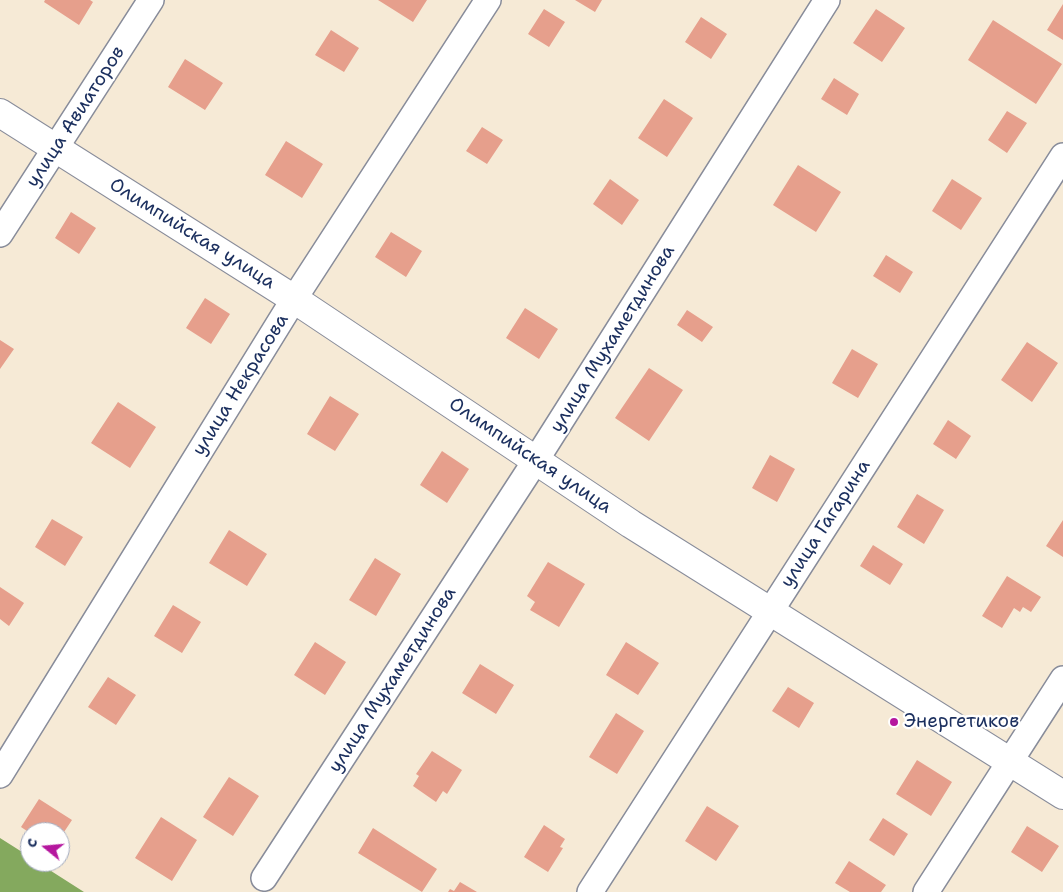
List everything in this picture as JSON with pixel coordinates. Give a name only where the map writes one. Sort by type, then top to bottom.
[{"type":"street","name":"улица Авиаторов","points":[[0,234],[151,0]]},
{"type":"street","name":"улица Некрасова","points":[[0,775],[294,299],[488,0]]},
{"type":"street","name":"улица Мухаметдинова","points":[[264,878],[536,460],[828,0]]},
{"type":"street","name":"Олимпийская улица","points":[[0,113],[294,299],[631,524],[1063,796]]},
{"type":"street","name":"улица Гагарина","points":[[590,892],[1063,156]]},
{"type":"street","points":[[926,892],[1063,679]]},
{"type":"green space","points":[[0,838],[20,851],[20,872],[53,872],[84,892],[0,892]]},
{"type":"building","points":[[45,0],[90,0],[93,2],[79,25],[44,2]]},
{"type":"building","points":[[378,0],[427,0],[413,22]]},
{"type":"building","points":[[575,0],[602,0],[595,12]]},
{"type":"building","points":[[1063,4],[1063,40],[1047,30]]},
{"type":"building","points":[[544,9],[565,22],[549,47],[528,34]]},
{"type":"building","points":[[876,9],[905,28],[882,62],[853,43]]},
{"type":"building","points":[[701,17],[727,34],[711,59],[685,42]]},
{"type":"building","points":[[993,20],[1062,64],[1036,104],[968,60]]},
{"type":"building","points":[[331,30],[359,48],[344,72],[315,55]]},
{"type":"building","points":[[185,59],[223,83],[205,110],[168,87]]},
{"type":"building","points":[[834,78],[859,94],[847,115],[821,99]]},
{"type":"building","points":[[664,99],[693,118],[667,157],[638,138]]},
{"type":"building","points":[[1007,111],[1027,123],[1007,153],[988,140]]},
{"type":"building","points":[[482,127],[503,140],[487,164],[466,151]]},
{"type":"building","points":[[286,141],[323,164],[302,198],[265,175]]},
{"type":"building","points":[[798,165],[841,192],[816,232],[773,205]]},
{"type":"building","points":[[610,179],[639,200],[622,225],[593,204]]},
{"type":"building","points":[[952,179],[982,198],[961,230],[932,211]]},
{"type":"building","points":[[71,212],[96,228],[79,254],[55,238]]},
{"type":"building","points":[[391,232],[422,251],[406,277],[375,257]]},
{"type":"building","points":[[886,255],[913,272],[900,293],[873,276]]},
{"type":"building","points":[[205,298],[230,314],[211,344],[186,328]]},
{"type":"building","points":[[525,308],[558,329],[539,359],[506,338]]},
{"type":"building","points":[[687,310],[713,327],[702,342],[677,325]]},
{"type":"building","points":[[0,340],[14,349],[0,369]]},
{"type":"building","points":[[1027,342],[1058,363],[1032,402],[1001,380]]},
{"type":"building","points":[[852,349],[878,364],[858,398],[832,383]]},
{"type":"building","points":[[649,368],[683,390],[649,441],[615,418]]},
{"type":"building","points":[[330,396],[359,414],[335,451],[307,434]]},
{"type":"building","points":[[118,402],[156,427],[130,468],[91,443]]},
{"type":"building","points":[[948,420],[971,436],[956,459],[933,444]]},
{"type":"building","points":[[442,451],[469,469],[447,503],[420,485]]},
{"type":"building","points":[[770,455],[795,469],[777,502],[752,488]]},
{"type":"building","points":[[917,494],[944,510],[924,544],[897,527]]},
{"type":"building","points":[[52,519],[83,537],[65,566],[35,547]]},
{"type":"building","points":[[1063,520],[1063,557],[1046,546]]},
{"type":"building","points":[[229,530],[267,554],[247,586],[209,563]]},
{"type":"building","points":[[873,545],[903,564],[890,585],[860,566]]},
{"type":"building","points":[[375,558],[401,574],[376,616],[349,600]]},
{"type":"building","points":[[548,562],[585,584],[559,627],[530,610],[535,602],[527,596]]},
{"type":"building","points":[[1007,576],[1041,597],[1031,612],[1023,607],[1020,612],[1014,608],[1002,628],[982,616]]},
{"type":"building","points":[[0,587],[24,603],[9,626],[0,619]]},
{"type":"building","points":[[173,605],[201,622],[182,653],[154,636]]},
{"type":"building","points":[[315,642],[346,662],[325,695],[294,675]]},
{"type":"building","points":[[626,642],[659,663],[638,695],[606,675]]},
{"type":"building","points":[[480,664],[514,685],[496,714],[462,693]]},
{"type":"building","points":[[108,677],[136,695],[116,725],[88,707]]},
{"type":"building","points":[[788,687],[814,703],[799,728],[772,711]]},
{"type":"building","points":[[616,713],[644,731],[617,774],[589,757]]},
{"type":"building","points":[[432,751],[462,770],[447,794],[443,791],[436,802],[413,786],[419,776],[416,774]]},
{"type":"building","points":[[917,760],[952,782],[931,816],[896,794]]},
{"type":"building","points":[[229,777],[259,796],[233,836],[203,817]]},
{"type":"building","points":[[39,799],[72,820],[70,823],[24,822]]},
{"type":"building","points":[[707,806],[739,826],[716,861],[685,841]]},
{"type":"building","points":[[161,817],[197,840],[172,881],[135,858]]},
{"type":"building","points":[[883,818],[908,834],[894,856],[869,840]]},
{"type":"building","points":[[544,825],[565,839],[560,847],[563,848],[548,872],[524,857]]},
{"type":"building","points":[[1027,826],[1059,846],[1042,872],[1011,852]]},
{"type":"building","points":[[373,828],[437,869],[422,892],[358,853]]},
{"type":"building","points":[[849,861],[886,885],[881,892],[850,892],[835,883]]},
{"type":"building","points":[[460,882],[477,892],[448,892],[450,889],[454,891]]},
{"type":"place","name":"Энергетиков","points":[[894,722]]}]
